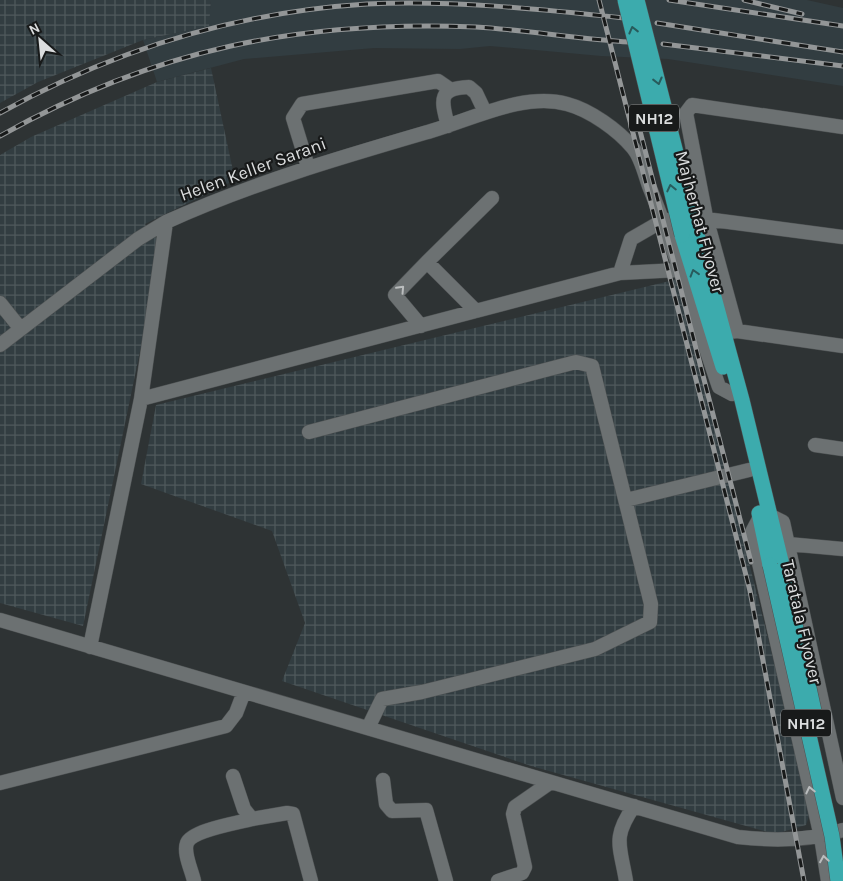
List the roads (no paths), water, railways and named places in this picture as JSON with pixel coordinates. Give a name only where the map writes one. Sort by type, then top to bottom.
[{"type":"highway","name":"Majherhat Flyover","points":[[625,0],[689,233],[725,333]]},
{"type":"highway","name":"Majherhat Flyover","points":[[637,0],[689,233]]},
{"type":"highway","name":"NH12","points":[[725,333],[732,394],[749,470],[765,516]]},
{"type":"highway","name":"NH12","points":[[725,333],[765,516]]},
{"type":"highway","name":"Taratala Flyover","points":[[765,516],[832,836],[838,881]]},
{"type":"highway","name":"Taratala Flyover","points":[[776,567],[843,847]]},
{"type":"street","points":[[308,167],[293,118],[302,104],[438,81],[451,90]]},
{"type":"street","points":[[448,126],[442,102],[446,93],[451,90],[469,87],[476,92],[485,112]]},
{"type":"street","name":"Helen Keller Sarani","points":[[90,647],[141,399],[166,222],[203,205],[308,167],[448,126],[485,112],[528,102],[566,104],[582,110],[612,130],[634,149],[664,220],[719,387],[732,394]]},
{"type":"street","points":[[843,128],[692,105],[686,113],[706,217],[725,333],[843,346]]},
{"type":"street","points":[[421,326],[395,295],[492,198]]},
{"type":"street","points":[[620,273],[631,239],[664,220],[706,217],[843,237]]},
{"type":"street","points":[[0,345],[138,239],[166,222]]},
{"type":"street","points":[[427,262],[476,311]]},
{"type":"street","points":[[141,399],[620,273],[679,270]]},
{"type":"street","points":[[0,303],[20,328]]},
{"type":"street","points":[[309,432],[576,362],[592,366],[651,604],[650,622],[594,649],[422,692],[382,698],[368,728]]},
{"type":"street","points":[[815,445],[843,448]]},
{"type":"street","points":[[626,500],[749,470]]},
{"type":"street","points":[[828,881],[821,837],[752,532],[765,516],[783,522],[843,798]]},
{"type":"street","points":[[788,544],[843,549]]},
{"type":"street","points":[[0,620],[738,837],[756,839],[821,837],[843,830]]},
{"type":"street","points":[[0,783],[226,726],[236,714],[244,692]]},
{"type":"street","points":[[233,776],[244,809],[252,819]]},
{"type":"street","points":[[382,780],[386,804],[392,811],[426,810],[446,881]]},
{"type":"street","points":[[498,881],[522,873],[525,867],[513,814],[516,808],[551,782]]},
{"type":"street","points":[[626,881],[618,836],[622,823],[634,806]]},
{"type":"street","points":[[194,881],[186,851],[186,844],[190,838],[204,832],[252,819],[287,813],[293,814],[311,881]]},
{"type":"railway","points":[[599,0],[750,591],[804,881]]},
{"type":"railway","points":[[669,0],[843,26]]},
{"type":"railway","points":[[744,0],[802,14]]},
{"type":"railway","points":[[0,113],[43,91],[132,53],[224,25],[319,8],[399,3],[463,4],[624,18]]},
{"type":"railway","points":[[657,23],[843,52]]},
{"type":"railway","points":[[0,136],[58,106],[115,81],[172,61],[230,46],[288,35],[349,29],[411,26],[476,27],[630,42]]},
{"type":"railway","points":[[663,44],[843,66]]},
{"type":"railway","points":[[638,123],[751,562]]}]
